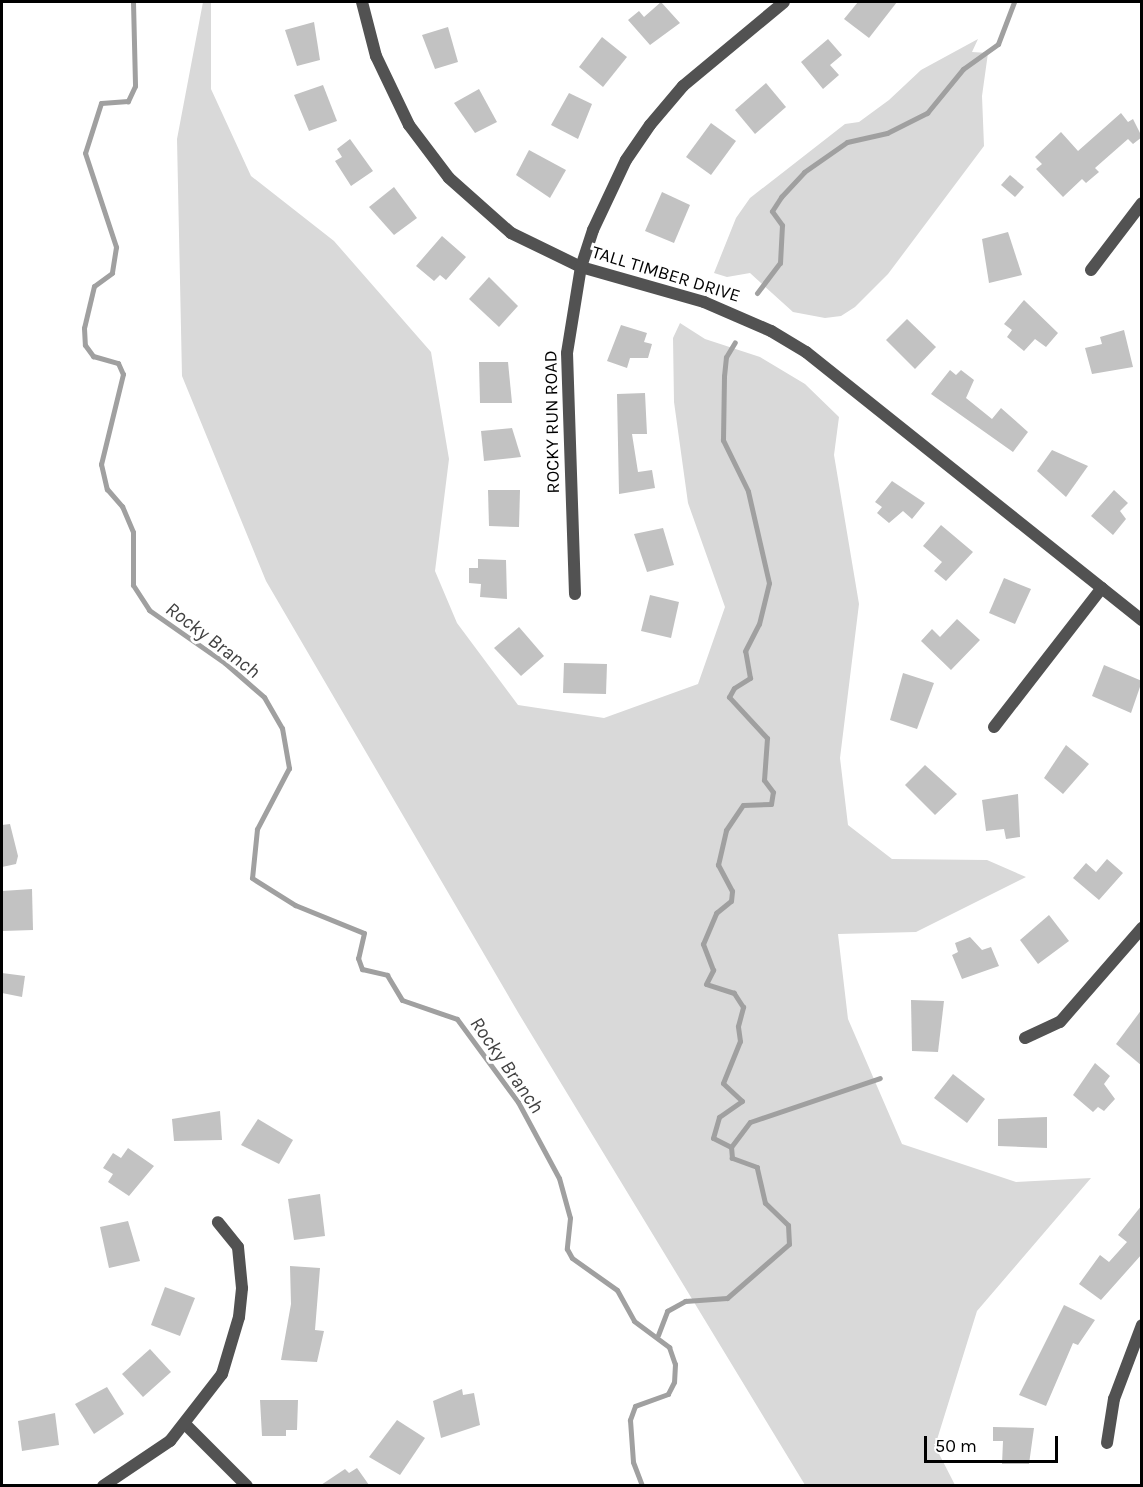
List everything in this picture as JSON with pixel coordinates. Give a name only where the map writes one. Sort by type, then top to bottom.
[{"type":"street","name":"TALL TIMBER DRIVE","points":[[362,2],[390,91],[427,152],[478,207],[511,234],[581,267],[704,302],[771,330],[806,352],[1142,620]]},
{"type":"street","name":"ROCKY RUN ROAD","points":[[575,594],[567,353],[581,267],[606,197],[650,124],[683,86],[784,2]]},
{"type":"street","points":[[1091,270],[1142,203]]},
{"type":"street","points":[[994,727],[1102,588]]},
{"type":"street","points":[[1025,1038],[1060,1022],[1142,928]]},
{"type":"street","points":[[103,1485],[145,1461],[186,1425],[222,1374],[239,1317],[238,1247],[218,1222]]},
{"type":"street","points":[[1107,1443],[1117,1390],[1142,1325]]},
{"type":"street","points":[[186,1425],[247,1485]]},
{"type":"shaded area","points":[[203,2],[211,2],[211,89],[251,176],[334,241],[431,352],[449,459],[435,571],[457,623],[518,705],[604,718],[698,684],[725,607],[688,503],[674,402],[673,338],[680,323],[705,339],[760,357],[805,384],[839,417],[834,455],[859,604],[840,758],[848,825],[892,859],[987,860],[1026,877],[916,932],[838,934],[848,1019],[902,1144],[1016,1182],[1091,1178],[977,1311],[935,1446],[955,1485],[805,1485],[519,1014],[266,581],[182,376],[177,139]]},
{"type":"shaded area","points":[[978,39],[972,52],[988,53],[982,96],[984,146],[888,274],[855,307],[841,316],[825,318],[793,312],[750,273],[727,277],[714,273],[736,218],[750,198],[845,124],[859,122],[889,100],[921,70]]},
{"type":"building","points":[[661,2],[680,23],[650,45],[628,20],[639,11],[644,17]]},
{"type":"building","points":[[858,2],[897,2],[869,38],[844,19]]},
{"type":"building","points":[[314,22],[320,60],[297,66],[285,30]]},
{"type":"building","points":[[448,27],[458,62],[435,69],[422,35]]},
{"type":"building","points":[[602,37],[627,57],[603,87],[579,67]]},
{"type":"building","points":[[828,39],[842,55],[830,65],[839,75],[823,89],[801,62]]},
{"type":"building","points":[[766,83],[786,107],[755,134],[735,110]]},
{"type":"building","points":[[323,85],[337,121],[309,131],[294,95]]},
{"type":"building","points":[[479,89],[497,122],[475,133],[454,103]]},
{"type":"building","points":[[569,93],[592,104],[578,139],[551,125]]},
{"type":"building","points":[[1121,113],[1128,122],[1133,119],[1142,137],[1133,144],[1128,139],[1095,168],[1099,172],[1086,183],[1082,179],[1063,197],[1036,169],[1042,164],[1035,157],[1061,132],[1078,151]]},
{"type":"building","points":[[711,123],[736,141],[711,175],[686,157]]},
{"type":"building","points":[[350,139],[373,171],[351,186],[335,161],[342,157],[337,149]]},
{"type":"building","points":[[529,150],[566,170],[550,198],[516,175]]},
{"type":"building","points":[[1010,175],[1024,187],[1015,197],[1001,185]]},
{"type":"building","points":[[394,187],[417,218],[394,235],[369,207]]},
{"type":"building","points":[[662,192],[690,205],[674,243],[645,231]]},
{"type":"building","points":[[1008,232],[1022,275],[989,283],[982,239]]},
{"type":"building","points":[[442,236],[466,257],[446,280],[440,275],[434,281],[416,266]]},
{"type":"building","points":[[489,277],[518,306],[499,327],[469,299]]},
{"type":"building","points":[[1024,300],[1058,333],[1046,347],[1035,339],[1024,351],[1007,337],[1012,330],[1004,324]]},
{"type":"building","points":[[907,319],[936,347],[915,369],[886,340]]},
{"type":"building","points":[[621,325],[647,333],[644,342],[652,344],[648,358],[630,358],[627,368],[607,361]]},
{"type":"building","points":[[1124,330],[1133,367],[1092,374],[1085,348],[1102,344],[1100,337]]},
{"type":"building","points":[[479,362],[508,362],[512,403],[480,403]]},
{"type":"building","points":[[950,370],[956,375],[961,370],[974,380],[966,398],[992,419],[1001,408],[1028,432],[1013,452],[931,394]]},
{"type":"building","points":[[645,393],[647,434],[632,434],[638,472],[652,470],[655,488],[619,494],[617,394]]},
{"type":"building","points":[[512,428],[521,457],[484,461],[481,431]]},
{"type":"building","points":[[1052,450],[1088,466],[1066,497],[1037,471]]},
{"type":"building","points":[[892,481],[925,503],[912,519],[903,511],[889,523],[877,513],[882,507],[875,502]]},
{"type":"building","points":[[488,490],[520,490],[519,527],[489,526]]},
{"type":"building","points":[[1114,490],[1128,503],[1120,511],[1126,519],[1113,535],[1091,516]]},
{"type":"building","points":[[941,525],[973,552],[946,581],[934,571],[942,562],[923,546]]},
{"type":"building","points":[[663,528],[674,565],[647,572],[634,534]]},
{"type":"building","points":[[478,559],[506,560],[507,599],[480,597],[481,584],[469,583],[469,568],[478,568]]},
{"type":"building","points":[[1004,578],[1031,589],[1015,624],[989,613]]},
{"type":"building","points":[[650,595],[679,602],[671,638],[641,631]]},
{"type":"building","points":[[957,619],[980,640],[951,670],[921,641],[932,629],[940,637]]},
{"type":"building","points":[[519,627],[544,656],[521,676],[494,648]]},
{"type":"building","points":[[564,663],[607,664],[606,694],[563,693]]},
{"type":"building","points":[[1104,665],[1142,681],[1131,713],[1092,696]]},
{"type":"building","points":[[903,673],[934,683],[917,729],[890,720]]},
{"type":"building","points":[[1066,745],[1089,764],[1063,794],[1044,778]]},
{"type":"building","points":[[925,765],[957,794],[935,815],[905,785]]},
{"type":"building","points":[[1018,794],[1020,837],[1006,839],[1004,829],[986,831],[982,800]]},
{"type":"building","points":[[10,824],[18,856],[16,864],[2,867],[2,825]]},
{"type":"building","points":[[1107,859],[1123,873],[1099,900],[1073,878],[1086,863],[1096,872]]},
{"type":"building","points":[[32,889],[33,930],[2,931],[2,891]]},
{"type":"building","points":[[1049,915],[1069,941],[1038,964],[1020,940]]},
{"type":"building","points":[[970,937],[982,950],[991,947],[999,966],[962,979],[952,955],[958,952],[955,943]]},
{"type":"building","points":[[2,973],[25,976],[22,997],[2,993]]},
{"type":"building","points":[[911,1000],[944,1001],[938,1052],[912,1051]]},
{"type":"building","points":[[1142,1009],[1142,1066],[1116,1044]]},
{"type":"building","points":[[1095,1063],[1110,1076],[1104,1084],[1115,1099],[1104,1111],[1098,1107],[1093,1112],[1073,1095]]},
{"type":"building","points":[[953,1074],[985,1099],[967,1123],[934,1098]]},
{"type":"building","points":[[220,1111],[222,1140],[174,1141],[172,1119]]},
{"type":"building","points":[[1047,1117],[1047,1148],[998,1146],[998,1119]]},
{"type":"building","points":[[258,1119],[293,1140],[279,1164],[241,1145]]},
{"type":"building","points":[[128,1148],[154,1166],[129,1196],[108,1182],[113,1174],[103,1168],[113,1153],[121,1158]]},
{"type":"building","points":[[320,1194],[325,1236],[294,1240],[288,1199]]},
{"type":"building","points":[[1142,1205],[1142,1254],[1101,1300],[1079,1284],[1100,1255],[1109,1262],[1127,1242],[1118,1235]]},
{"type":"building","points":[[128,1221],[140,1261],[109,1268],[100,1227]]},
{"type":"building","points":[[290,1266],[320,1268],[315,1330],[324,1331],[317,1362],[281,1360],[291,1304]]},
{"type":"building","points":[[165,1287],[195,1298],[180,1336],[151,1325]]},
{"type":"building","points":[[1064,1305],[1095,1320],[1078,1345],[1073,1343],[1046,1406],[1019,1395]]},
{"type":"building","points":[[150,1349],[171,1372],[143,1397],[122,1374]]},
{"type":"building","points":[[107,1387],[124,1414],[94,1434],[75,1404]]},
{"type":"building","points":[[462,1389],[463,1395],[474,1393],[480,1425],[441,1438],[433,1401]]},
{"type":"building","points":[[260,1400],[298,1400],[297,1430],[286,1430],[286,1436],[262,1436]]},
{"type":"building","points":[[55,1413],[59,1445],[22,1451],[18,1421]]},
{"type":"building","points":[[397,1420],[425,1438],[400,1475],[369,1457]]},
{"type":"building","points":[[993,1427],[1034,1428],[1029,1464],[1002,1464],[1003,1441],[993,1441]]},
{"type":"building","points":[[357,1468],[369,1485],[321,1485],[345,1469],[349,1473]]},
{"type":"waterway","name":"Rocky Branch","points":[[133,2],[135,86],[128,101],[101,103],[85,153],[116,247],[112,273],[94,286],[84,328],[85,345],[93,356],[118,363],[123,374],[101,464],[107,489],[122,506],[133,532],[133,585],[149,610],[225,663],[264,697],[282,728],[289,768],[257,829],[252,878],[295,905],[364,933],[358,958],[362,969],[387,975],[402,1000],[457,1019],[518,1102],[559,1178],[570,1218],[567,1249],[572,1258],[617,1290],[634,1321],[669,1347],[675,1364],[674,1382],[668,1394],[635,1406],[630,1420],[633,1462],[642,1486]]},
{"type":"waterway","points":[[757,293],[780,263],[782,225],[772,211],[781,197],[804,172],[847,142],[887,133],[927,113],[963,69],[998,44],[1014,2]]},
{"type":"waterway","points":[[658,1335],[667,1311],[685,1301],[727,1298],[789,1244],[788,1225],[765,1203],[757,1167],[732,1158],[731,1147],[713,1138],[719,1117],[742,1101],[723,1083],[740,1041],[738,1026],[743,1007],[734,993],[706,984],[713,970],[703,944],[716,913],[731,901],[732,891],[718,865],[726,830],[743,805],[771,804],[773,792],[764,780],[767,738],[729,697],[734,688],[750,678],[745,651],[759,624],[769,583],[748,491],[723,440],[726,357],[735,342]]},
{"type":"waterway","points":[[731,1147],[750,1122],[880,1078]]}]
